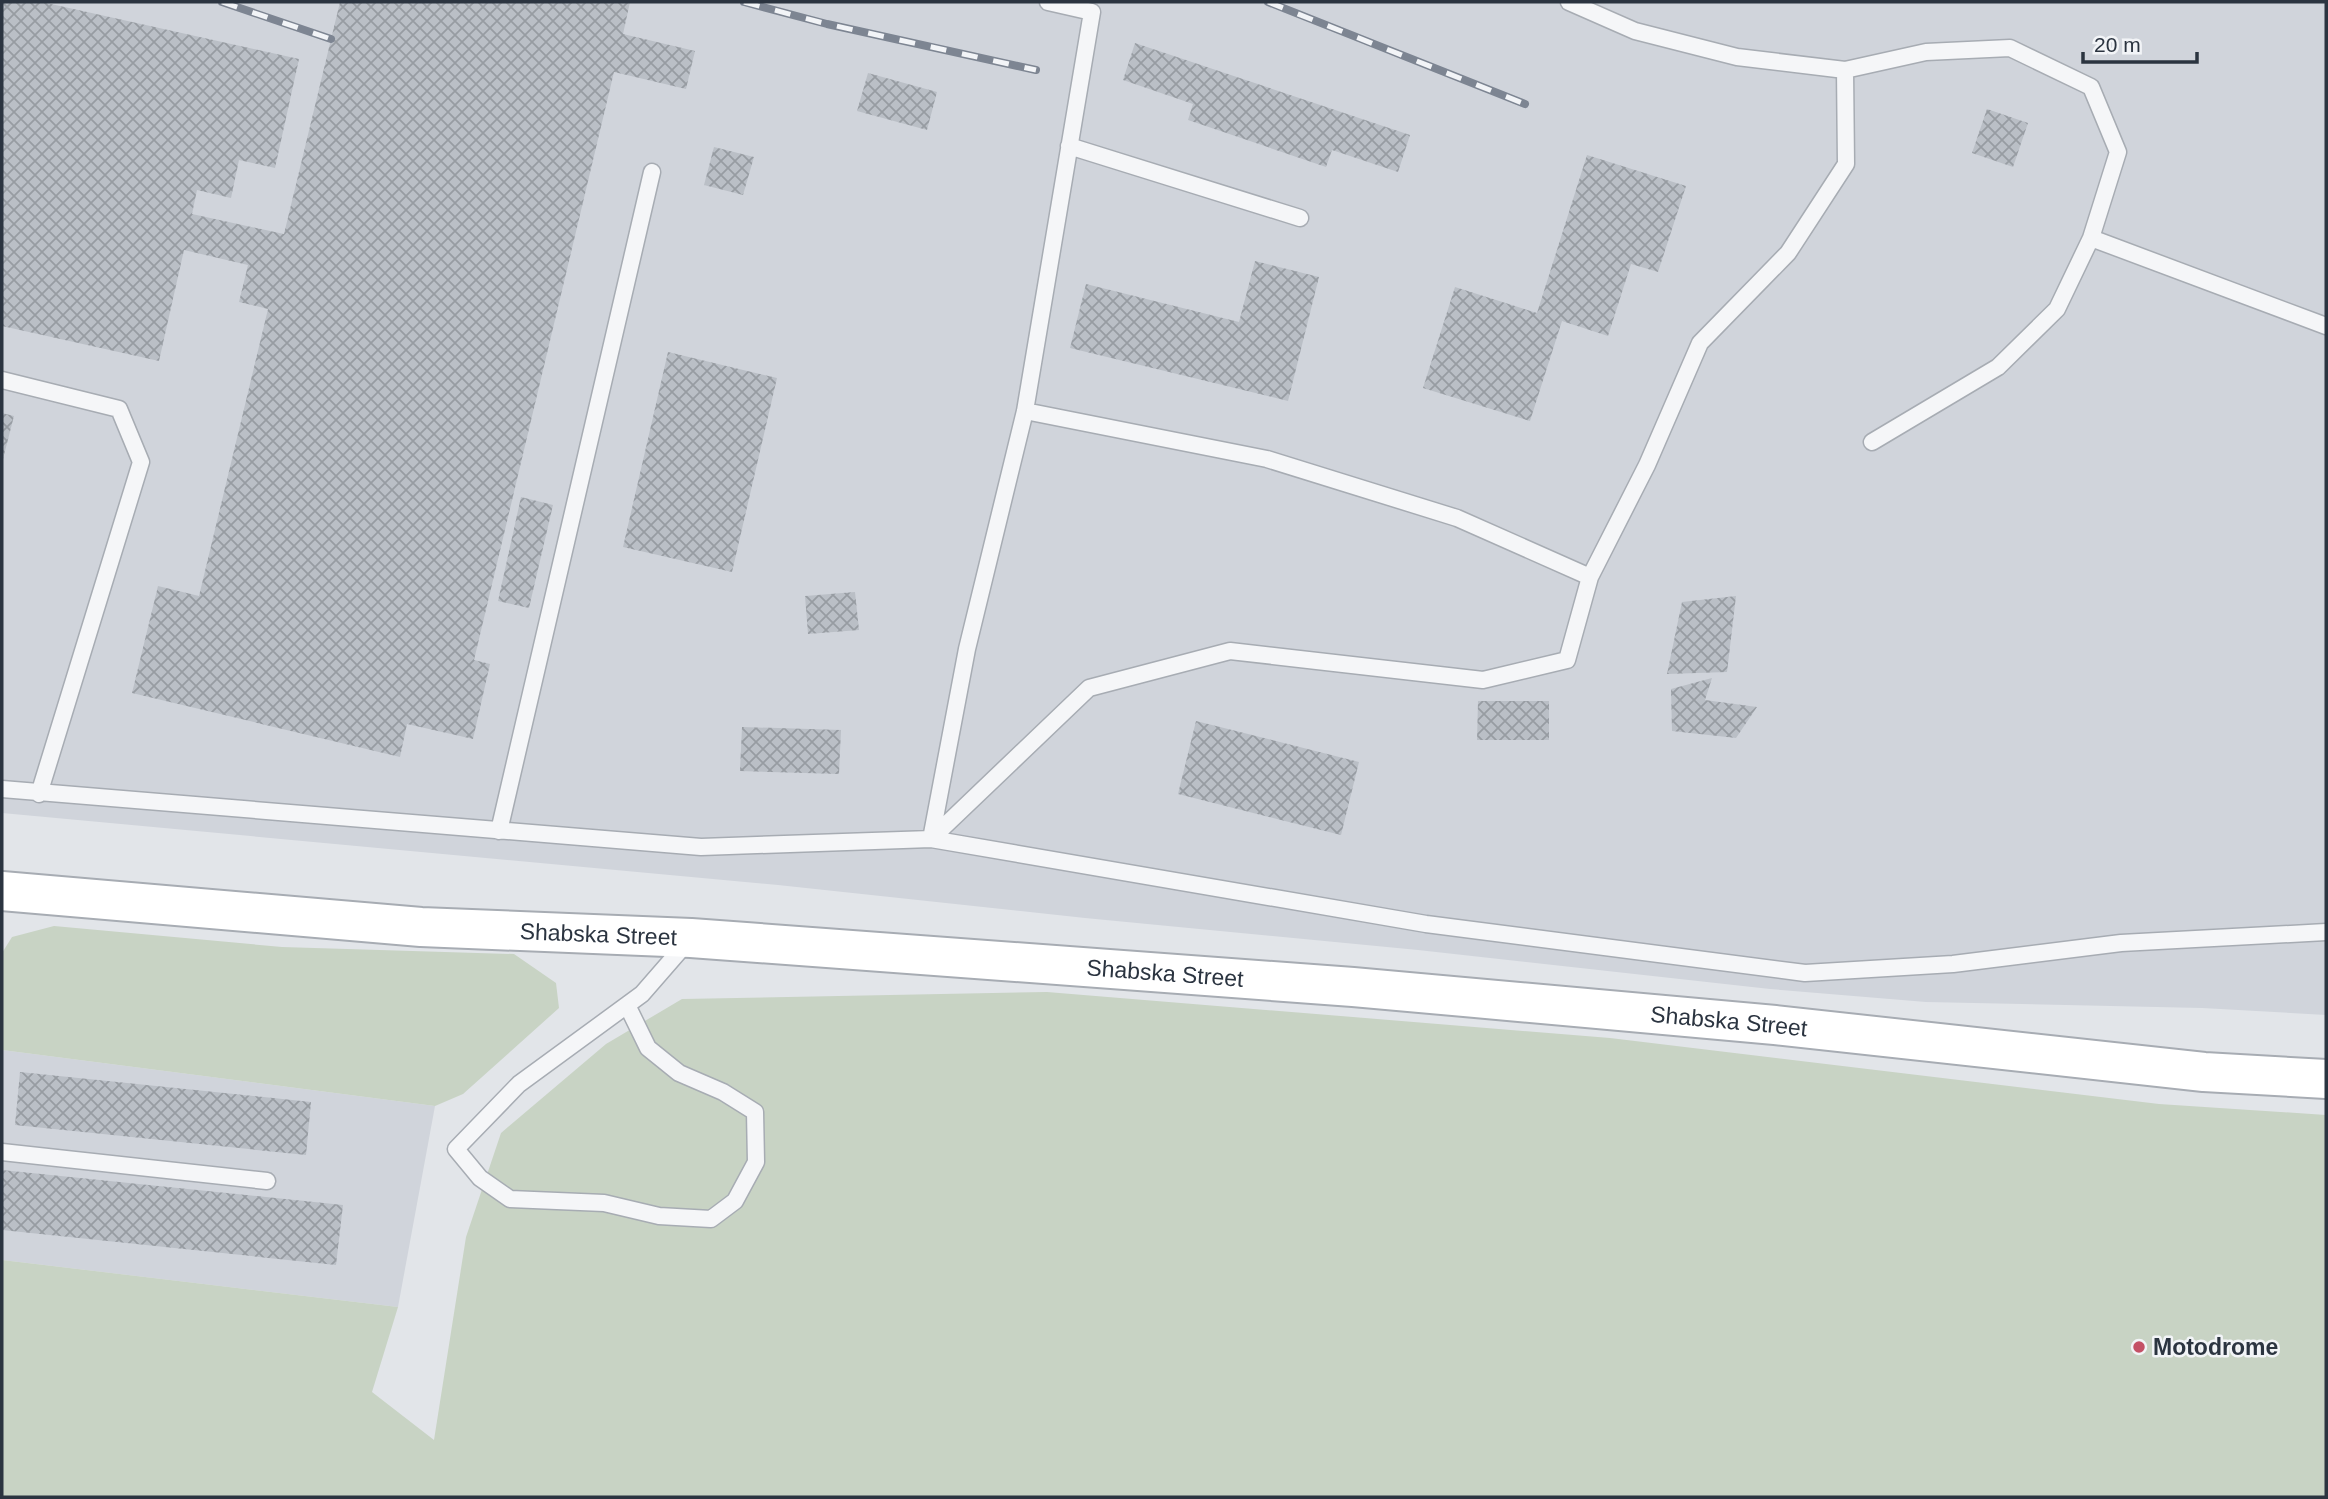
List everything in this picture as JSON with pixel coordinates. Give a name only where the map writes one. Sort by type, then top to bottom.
[{"type":"street","name":"Shabska Street","points":[[2,891],[421,926],[691,938],[1353,987],[1775,1026],[2204,1072],[2326,1079]]},
{"type":"lane","points":[[931,839],[967,649],[1026,411],[1092,12],[1048,2]]},
{"type":"lane","points":[[1569,2],[1635,31],[1737,57],[1845,70],[1926,52],[2010,48],[2091,87],[2118,152],[2091,238],[2056,309],[1998,368],[1872,442]]},
{"type":"lane","points":[[931,839],[1089,688],[1230,650],[1483,680],[1567,660],[1590,577],[1647,465],[1700,343],[1788,253],[1846,164],[1845,70]]},
{"type":"lane","points":[[1069,146],[1300,218]]},
{"type":"lane","points":[[499,831],[652,172]]},
{"type":"lane","points":[[2091,238],[2326,326]]},
{"type":"lane","points":[[2,380],[120,409],[141,462],[39,794]]},
{"type":"lane","points":[[1026,411],[1267,459],[1457,519],[1590,577]]},
{"type":"lane","points":[[2,789],[701,847],[931,839],[1426,924],[1805,973],[1953,964],[2121,943],[2326,932]]},
{"type":"lane","points":[[627,1005],[648,1048],[679,1073],[723,1092],[755,1112],[756,1162],[735,1201],[711,1219],[659,1216],[604,1203],[510,1199],[480,1178],[456,1149],[519,1084],[642,994],[691,938]]},
{"type":"lane","points":[[2,1152],[267,1181]]},
{"type":"shaded area","points":[[2,2],[2326,2],[2326,1015],[2202,1008],[1926,1002],[1770,989],[778,885],[2,813]]},
{"type":"shaded area","points":[[2,1050],[435,1106],[398,1307],[2,1260]]},
{"type":"green space","points":[[54,926],[282,947],[514,954],[556,983],[559,1008],[463,1094],[435,1106],[2,1050],[2,953],[12,937]]},
{"type":"green space","points":[[1047,992],[1610,1038],[2159,1104],[2326,1115],[2326,1497],[2,1497],[2,1260],[398,1307],[372,1392],[434,1440],[466,1237],[501,1133],[606,1044],[682,999]]},
{"type":"building","points":[[2,2],[42,2],[299,59],[275,168],[239,160],[231,198],[197,190],[192,214],[284,234],[340,2],[630,2],[623,34],[695,51],[686,89],[614,72],[474,660],[490,664],[473,739],[407,724],[400,757],[132,693],[158,586],[199,596],[268,309],[239,302],[248,265],[184,250],[159,361],[2,326]]},
{"type":"building","points":[[1135,43],[1410,135],[1398,172],[1332,150],[1326,167],[1188,120],[1193,104],[1123,80]]},
{"type":"building","points":[[868,73],[937,92],[927,130],[857,111]]},
{"type":"building","points":[[1987,109],[2028,123],[2013,167],[1972,153]]},
{"type":"building","points":[[714,147],[754,157],[743,195],[704,185]]},
{"type":"building","points":[[1587,155],[1686,186],[1658,272],[1631,264],[1608,336],[1562,321],[1530,421],[1423,388],[1455,287],[1537,313]]},
{"type":"building","points":[[1255,261],[1319,277],[1288,401],[1070,348],[1086,284],[1239,322]]},
{"type":"building","points":[[668,352],[777,378],[732,572],[623,547]]},
{"type":"building","points":[[2,413],[14,416],[3,459],[2,458]]},
{"type":"building","points":[[521,497],[553,505],[529,608],[498,601]]},
{"type":"building","points":[[855,592],[859,630],[808,634],[805,596]]},
{"type":"building","points":[[1736,596],[1727,672],[1667,674],[1682,602]]},
{"type":"building","points":[[1712,678],[1705,700],[1757,707],[1736,738],[1672,731],[1671,689]]},
{"type":"building","points":[[1478,701],[1549,701],[1549,740],[1477,740]]},
{"type":"building","points":[[1196,721],[1359,762],[1341,835],[1178,794]]},
{"type":"building","points":[[742,727],[841,730],[839,774],[740,771]]},
{"type":"building","points":[[20,1072],[311,1102],[306,1155],[15,1125]]},
{"type":"building","points":[[2,1170],[343,1205],[336,1265],[2,1230]]},
{"type":"railway","points":[[222,2],[331,39]]},
{"type":"railway","points":[[744,2],[827,24],[1036,70]]},
{"type":"railway","points":[[1268,2],[1525,104]]},
{"type":"place","name":"Motodrome","points":[[2139,1347]]}]
